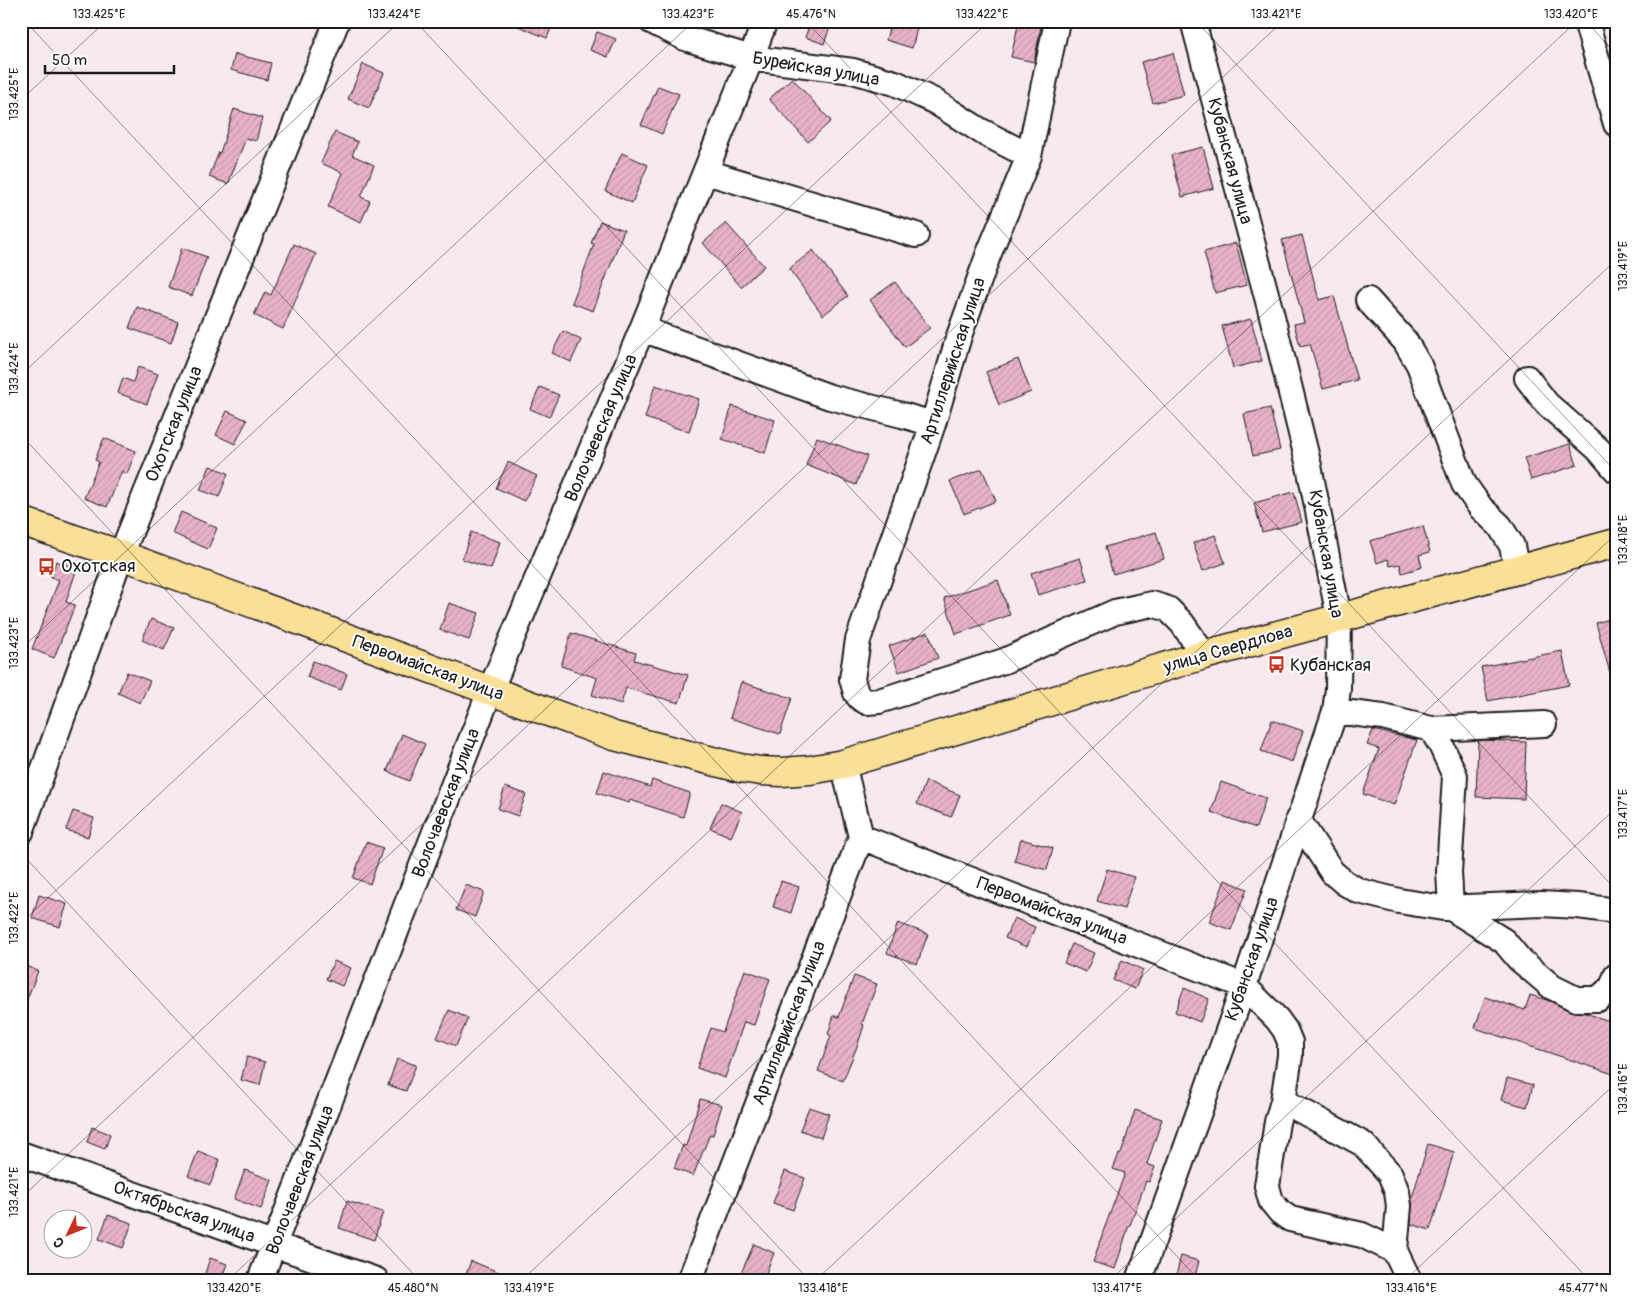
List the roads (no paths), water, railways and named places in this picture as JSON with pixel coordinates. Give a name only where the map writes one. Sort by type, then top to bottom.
[{"type":"main road","name":"Первомайская улица","points":[[21,521],[121,555],[614,736],[740,768],[782,772],[810,770],[843,764]]},
{"type":"main road","name":"улица Свердлова","points":[[843,764],[1204,655],[1616,543]]},
{"type":"street","name":"Охотская улица","points":[[21,832],[121,555],[337,21]]},
{"type":"street","name":"Бурейская улица","points":[[651,21],[685,38],[752,58],[854,71],[895,83],[934,100],[981,131],[1029,156]]},
{"type":"street","name":"Волочаевская улица","points":[[260,1280],[490,691],[642,329],[752,58],[765,21]]},
{"type":"street","name":"Артиллерийская улица","points":[[1057,21],[1029,156],[992,245],[959,336],[933,424],[858,640],[852,680],[856,693],[860,698],[867,702],[878,701],[1004,661],[1115,612],[1152,604],[1168,609],[1182,623],[1204,655]]},
{"type":"street","name":"Кубанская улица","points":[[1139,1280],[1244,986],[1335,711],[1338,689],[1339,617],[1309,466],[1272,316],[1193,21]]},
{"type":"street","points":[[1586,21],[1616,124]]},
{"type":"street","points":[[706,172],[916,235]]},
{"type":"street","points":[[1368,300],[1405,341],[1419,365],[1464,484],[1481,508],[1500,526],[1512,546],[1518,571]]},
{"type":"street","points":[[642,329],[830,397],[902,414],[933,424]]},
{"type":"street","points":[[1527,378],[1547,404],[1598,449],[1616,470]]},
{"type":"street","points":[[1335,711],[1383,717],[1431,730],[1544,724]]},
{"type":"street","points":[[1431,730],[1441,745],[1455,776],[1449,872],[1451,908]]},
{"type":"street","points":[[843,764],[861,837]]},
{"type":"street","points":[[1298,819],[1332,872],[1345,883],[1359,891],[1399,902],[1443,908],[1541,904],[1578,906],[1609,910],[1616,913]]},
{"type":"street","name":"Артиллерийская улица","points":[[690,1280],[861,837]]},
{"type":"street","name":"Первомайская улица","points":[[861,837],[1244,986]]},
{"type":"street","points":[[1451,908],[1504,941],[1519,959],[1552,987],[1576,999],[1598,999],[1612,987],[1616,976]]},
{"type":"street","points":[[1244,986],[1277,1019],[1285,1030],[1290,1042],[1290,1056],[1267,1186],[1271,1201],[1280,1212],[1290,1219],[1362,1235],[1395,1251]]},
{"type":"street","points":[[1282,1101],[1364,1144],[1390,1174],[1400,1206],[1395,1251],[1409,1280]]},
{"type":"street","name":"Октябрьская улица","points":[[21,1154],[376,1280]]},
{"type":"place","name":"Охотская","points":[[47,566]]},
{"type":"place","name":"Кубанская","points":[[1276,665]]}]
